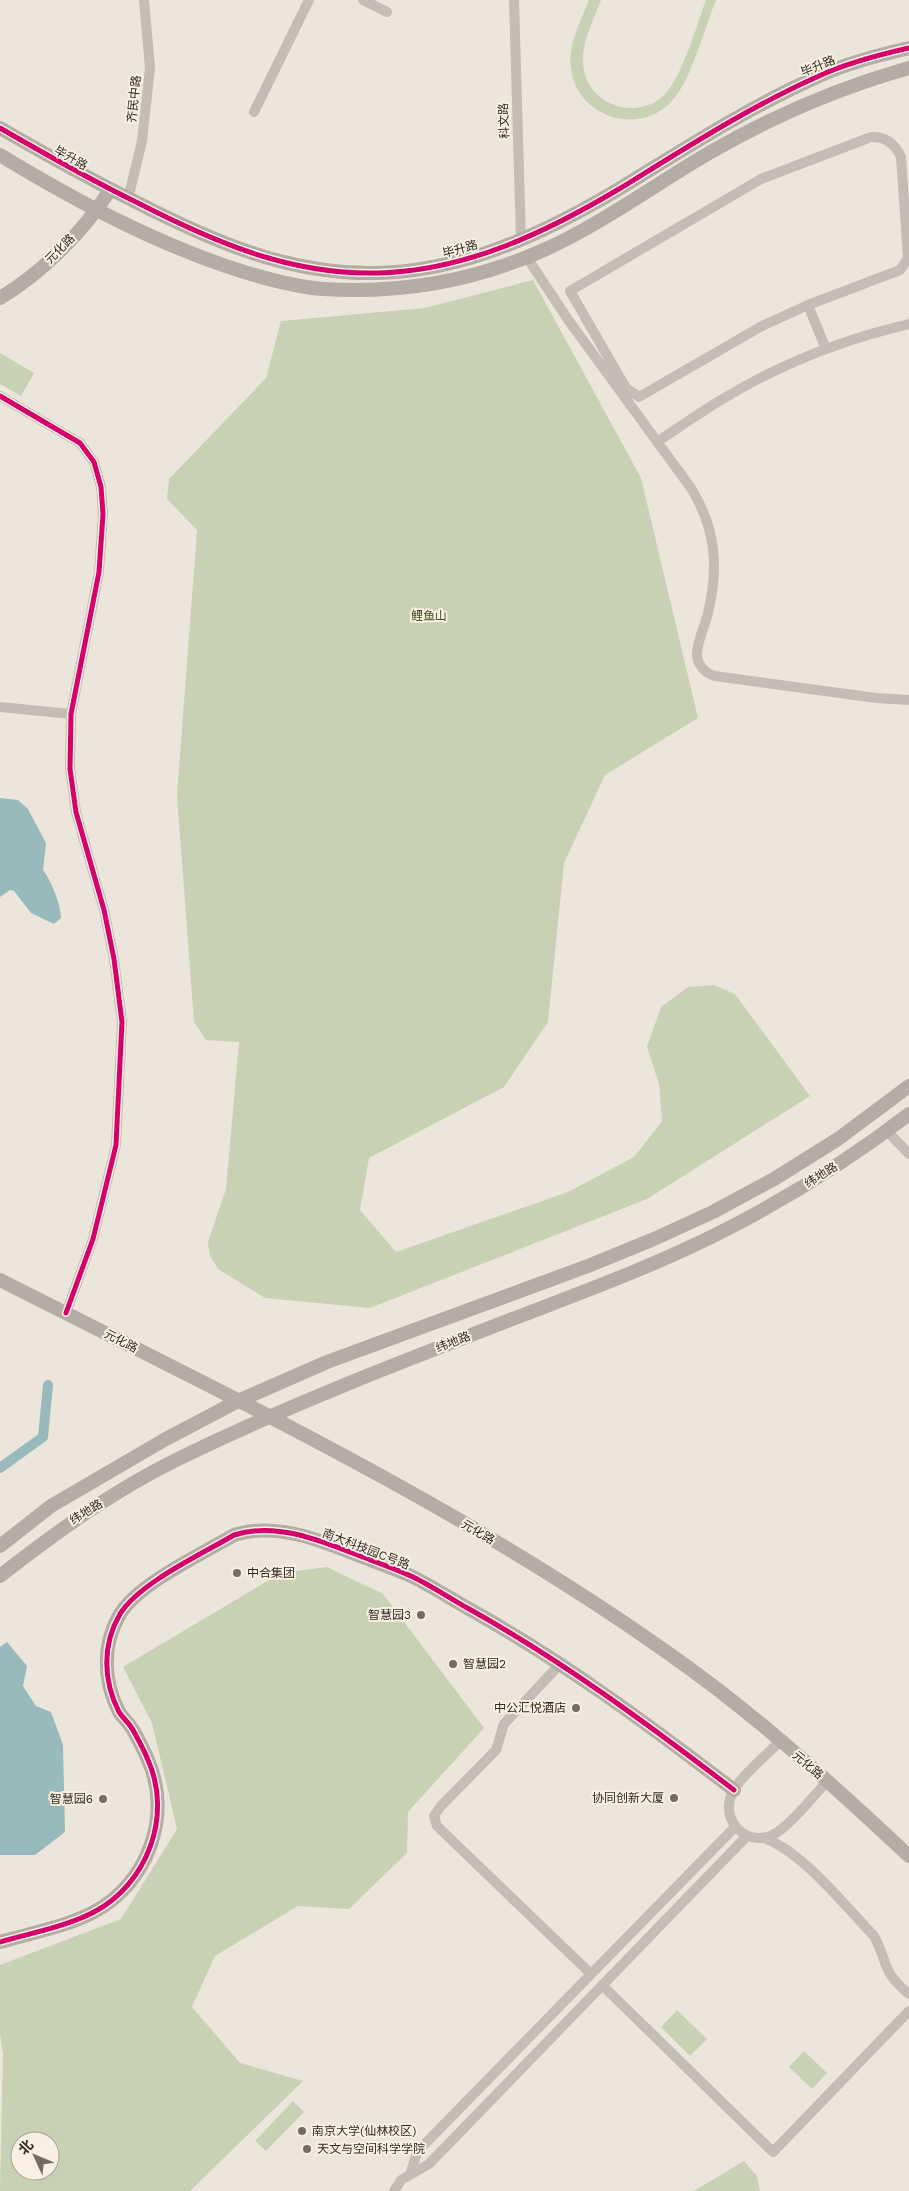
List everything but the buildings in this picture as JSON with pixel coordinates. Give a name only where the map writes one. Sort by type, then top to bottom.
[{"type":"street","name":"齐民中路","points":[[128,199],[142,141],[150,68],[144,0]]},
{"type":"street","points":[[254,112],[309,0]]},
{"type":"street","points":[[363,0],[387,12]]},
{"type":"street","name":"科文路","points":[[514,0],[521,240]]},
{"type":"street","name":"毕升路","points":[[0,128],[66,167],[110,190],[194,232],[235,249],[282,262],[334,271],[377,273],[436,266],[521,240],[563,221],[779,95],[821,75],[870,58],[909,48]]},
{"type":"street","points":[[0,155],[97,210],[210,261],[268,279],[322,289],[384,289],[452,282],[547,248],[763,123],[826,94],[909,68]]},
{"type":"street","points":[[872,136],[885,138],[893,145],[901,157],[907,262],[896,272],[808,305],[762,326],[640,397],[626,388],[570,291],[761,179],[872,136]]},
{"type":"street","name":"元化路","points":[[0,298],[23,284],[58,252],[97,210],[110,190]]},
{"type":"street","points":[[526,256],[569,321],[697,498],[713,536],[714,569],[712,593],[697,652],[698,662],[704,670],[715,676],[876,698],[909,700]]},
{"type":"street","points":[[808,305],[826,349]]},
{"type":"street","points":[[657,442],[720,400],[753,382],[826,349],[909,324]]},
{"type":"street","points":[[0,396],[80,443],[94,462],[101,487],[103,514],[99,572],[71,714],[70,768],[76,812],[104,910],[114,959],[122,1022],[116,1144],[93,1239],[66,1313]]},
{"type":"street","points":[[0,708],[71,714]]},
{"type":"street","name":"纬地路","points":[[0,1546],[51,1506],[164,1440],[238,1401],[327,1362],[588,1266],[705,1216],[774,1179],[838,1139],[909,1086]]},
{"type":"street","name":"纬地路","points":[[0,1576],[64,1526],[174,1461],[272,1416],[421,1355],[599,1286],[724,1230],[791,1194],[858,1153],[909,1114]]},
{"type":"street","points":[[886,1131],[909,1154]]},
{"type":"street","name":"元化路","points":[[0,1280],[238,1401],[272,1416],[510,1551],[595,1604],[676,1659],[736,1704],[909,1856]]},
{"type":"street","name":"南大科技园C号路","points":[[0,1942],[92,1913],[121,1892],[143,1864],[155,1831],[158,1808],[157,1791],[150,1763],[132,1729],[120,1714],[107,1680],[106,1654],[112,1632],[121,1613],[136,1595],[234,1535],[260,1530],[302,1536],[330,1544],[412,1576],[509,1631],[560,1664],[623,1706],[734,1790]]},
{"type":"street","points":[[560,1664],[504,1724],[498,1736],[496,1750],[441,1806],[434,1816],[438,1826],[590,1973]]},
{"type":"street","points":[[780,1741],[734,1790],[728,1805],[735,1827],[746,1837],[764,1838],[781,1844],[803,1863],[874,1936],[882,1951],[885,1968],[893,1981],[909,1994]]},
{"type":"street","points":[[764,1838],[779,1831],[827,1782]]},
{"type":"street","points":[[411,2172],[417,2152],[590,1973],[735,1827]]},
{"type":"street","points":[[394,2191],[401,2180],[411,2172],[429,2164],[746,1837]]},
{"type":"street","points":[[602,1985],[773,2152],[909,2011]]},
{"type":"green space","points":[[589,0],[601,0],[584,46],[583,62],[586,77],[593,89],[603,99],[615,105],[628,108],[642,107],[655,102],[667,92],[679,73],[706,0],[716,0],[685,81],[672,101],[658,112],[643,118],[627,119],[611,116],[597,110],[585,99],[576,86],[571,69],[571,51]]},
{"type":"green space","name":"鲤鱼山","points":[[533,280],[641,478],[698,718],[605,775],[564,863],[548,1022],[504,1087],[369,1158],[360,1210],[396,1252],[568,1192],[634,1157],[662,1121],[659,1084],[647,1047],[661,1007],[688,987],[714,985],[735,994],[810,1096],[647,1199],[370,1308],[265,1298],[218,1269],[210,1256],[208,1242],[226,1189],[239,1042],[206,1040],[194,1022],[177,795],[197,530],[167,499],[169,479],[266,378],[281,321],[425,308]]},
{"type":"green space","points":[[0,353],[34,373],[21,396],[0,384]]},
{"type":"green space","points":[[327,1567],[383,1594],[484,1728],[408,1812],[407,1853],[349,1909],[298,1906],[215,1956],[192,2007],[240,2063],[303,2081],[190,2191],[0,2191],[3,2054],[0,2034],[0,1965],[121,1919],[177,1829],[152,1723],[123,1667],[281,1573]]},
{"type":"green space","points":[[677,2010],[707,2039],[690,2056],[661,2027]]},
{"type":"green space","points":[[804,2051],[827,2073],[812,2089],[789,2067]]},
{"type":"green space","points":[[293,2101],[304,2112],[266,2151],[255,2141]]},
{"type":"green space","points":[[744,2161],[757,2176],[760,2191],[694,2191]]},
{"type":"water","points":[[0,798],[18,800],[28,809],[46,843],[43,870],[55,893],[61,913],[61,918],[54,924],[31,913],[14,891],[10,890],[0,897]]},
{"type":"water","points":[[7,1642],[27,1666],[23,1686],[36,1706],[51,1712],[63,1745],[65,1832],[35,1855],[0,1855],[0,1647]]},
{"type":"waterway","points":[[0,1468],[43,1437],[48,1385]]},
{"type":"cycle path","points":[[0,128],[84,175],[193,230],[252,253],[282,262],[344,272],[410,271],[473,257],[533,234],[591,205],[717,129],[793,88],[852,63],[909,48]]},
{"type":"cycle path","points":[[0,396],[80,443],[94,462],[101,487],[103,514],[99,572],[71,714],[70,769],[76,812],[104,910],[114,959],[122,1022],[116,1145],[93,1239],[66,1313]]},
{"type":"cycle path","points":[[0,1942],[60,1926],[94,1912],[113,1900],[141,1866],[150,1846],[156,1825],[158,1803],[155,1781],[148,1760],[131,1727],[119,1712],[110,1688],[107,1663],[110,1638],[120,1614],[141,1591],[172,1570],[234,1535],[249,1531],[280,1531],[311,1538],[390,1567],[419,1580],[506,1630],[573,1673],[638,1718],[734,1790]]},
{"type":"place","name":"中合集团","points":[[237,1573]]},
{"type":"place","name":"智慧园3","points":[[421,1615]]},
{"type":"place","name":"智慧园2","points":[[453,1664]]},
{"type":"place","name":"中公汇悦酒店","points":[[576,1708]]},
{"type":"place","name":"协同创新大厦","points":[[674,1798]]},
{"type":"place","name":"智慧园6","points":[[103,1799]]},
{"type":"place","name":"南京大学(仙林校区)","points":[[302,2131]]},
{"type":"place","name":"天文与空间科学学院","points":[[307,2149]]}]
